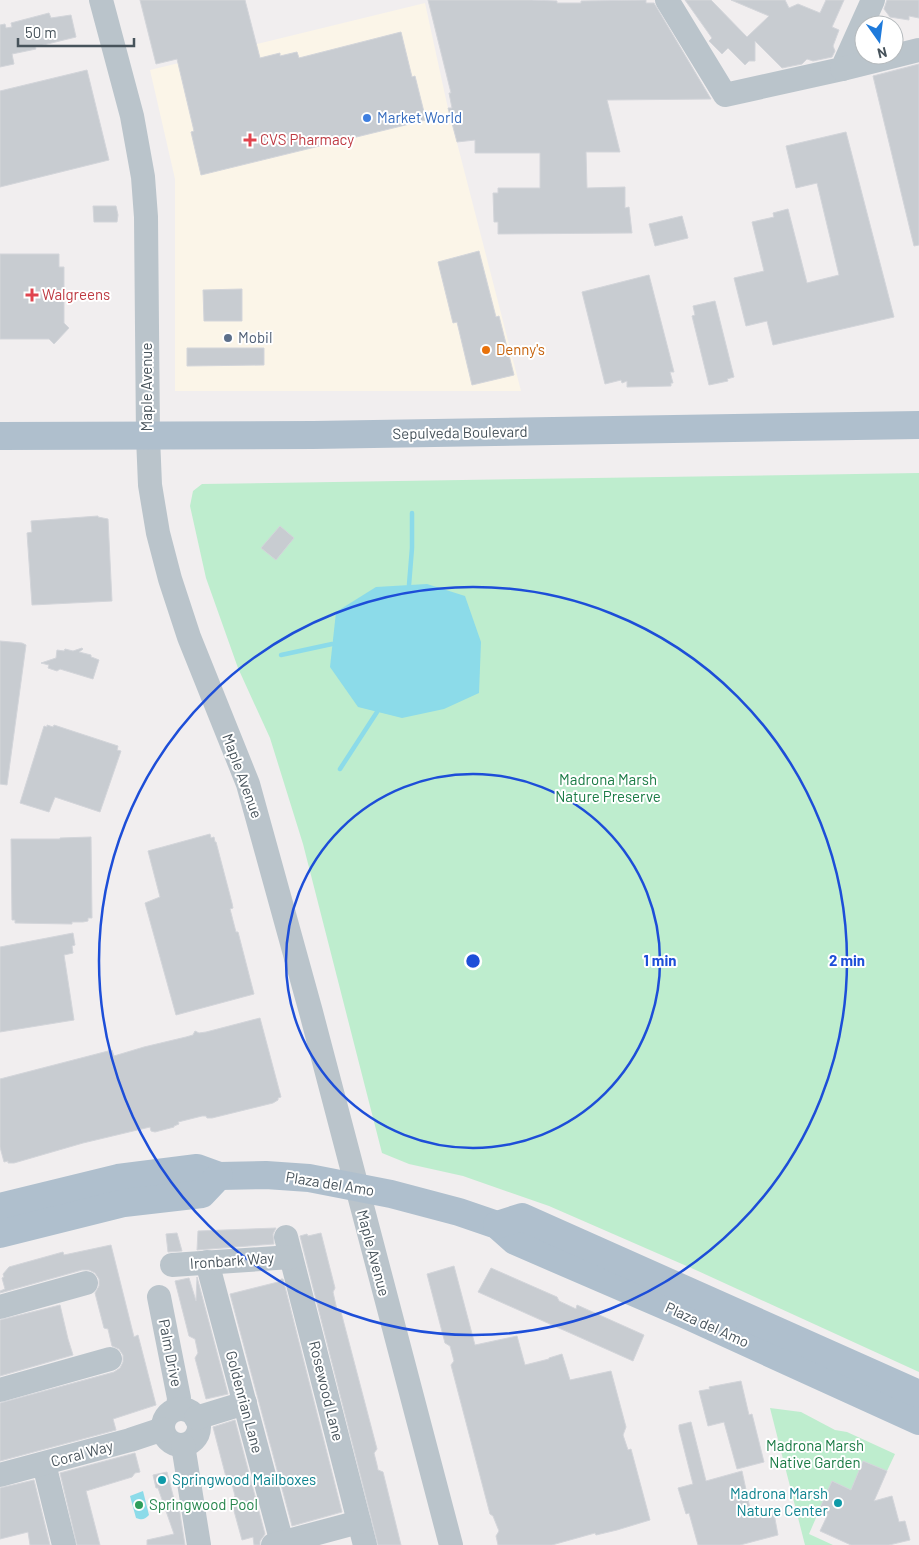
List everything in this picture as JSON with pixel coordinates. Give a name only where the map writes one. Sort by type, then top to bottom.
[{"type":"main road","name":"Sepulveda Boulevard","points":[[0,436],[148,437],[919,425]]},
{"type":"main road","name":"Plaza del Amo","points":[[0,1234],[197,1168],[219,1176],[266,1175],[309,1178],[356,1186],[460,1212],[497,1224],[515,1241],[688,1304],[919,1394]]},
{"type":"main road","name":"Plaza del Amo","points":[[0,1207],[130,1189]]},
{"type":"main road","name":"Plaza del Amo","points":[[688,1304],[919,1421]]},
{"type":"street","name":"Maple Avenue","points":[[101,0],[132,116],[143,177],[146,217],[150,485],[158,533],[170,579],[189,637],[248,784],[311,1012],[451,1545]]},
{"type":"street","points":[[667,0],[725,95],[919,50]]},
{"type":"street","points":[[842,68],[873,0]]},
{"type":"street","name":"Ironbark Way","points":[[172,1265],[207,1262],[289,1247]]},
{"type":"street","name":"Rosewood Lane","points":[[289,1247],[362,1534]]},
{"type":"street","name":"Goldenrian Lane","points":[[207,1262],[245,1403],[278,1544]]},
{"type":"street","points":[[0,1307],[86,1284]]},
{"type":"street","name":"Palm Drive","points":[[158,1297],[179,1398],[187,1414]]},
{"type":"street","points":[[0,1390],[110,1359]]},
{"type":"street","points":[[187,1414],[199,1424],[198,1432],[190,1442],[183,1445],[176,1444],[165,1436],[163,1429],[163,1422],[172,1411],[187,1414],[245,1403]]},
{"type":"street","name":"Coral Way","points":[[0,1476],[163,1429]]},
{"type":"street","points":[[183,1445],[199,1545]]},
{"type":"street","points":[[44,1464],[64,1545]]},
{"type":"street","points":[[278,1544],[362,1534]]},
{"type":"shaded area","points":[[425,3],[447,104],[521,391],[175,391],[175,179],[150,70]]},
{"type":"green space","name":"Madrona Marsh Nature Preserve","points":[[919,473],[919,1372],[698,1271],[549,1206],[463,1176],[409,1164],[382,1153],[303,844],[270,738],[238,668],[206,578],[190,506],[193,491],[202,484]]},
{"type":"green space","name":"Madrona Marsh Native Garden","points":[[770,1408],[801,1412],[835,1430],[847,1432],[895,1454],[887,1471],[863,1461],[851,1490],[832,1481],[809,1534],[833,1545],[805,1545]]},
{"type":"water","points":[[427,584],[465,596],[481,642],[479,693],[444,709],[402,718],[358,707],[330,667],[336,612],[376,587]]},
{"type":"water","name":"Springwood Pool","points":[[143,1491],[149,1515],[141,1519],[136,1518],[130,1496]]},
{"type":"building","points":[[140,0],[245,0],[260,58],[280,53],[280,56],[297,52],[299,58],[401,32],[412,77],[415,76],[426,120],[201,175],[191,132],[194,131],[177,59],[156,64]]},
{"type":"building","points":[[428,0],[531,0],[581,3],[581,1],[646,0],[646,3],[654,3],[711,99],[607,100],[620,152],[586,152],[587,188],[625,187],[625,208],[629,207],[632,233],[498,234],[498,222],[494,222],[493,193],[498,193],[498,188],[540,188],[540,153],[475,153],[475,140],[457,142],[448,108],[452,108],[449,93],[451,93]]},
{"type":"building","points":[[685,0],[711,0],[747,37],[769,16],[731,0],[785,0],[789,8],[798,4],[820,13],[826,0],[844,0],[832,27],[839,30],[833,46],[835,51],[832,57],[813,61],[807,59],[802,64],[782,68],[755,41],[755,61],[749,61],[745,65],[728,48],[722,54],[709,41],[712,38]]},
{"type":"building","points":[[887,0],[919,0],[919,18],[909,16],[909,20],[904,19],[904,15],[888,15],[884,9]]},
{"type":"building","points":[[49,13],[51,18],[71,15],[76,37],[12,54],[14,64],[0,67],[0,25],[5,24],[6,28],[12,27],[11,23]]},
{"type":"building","points":[[919,64],[919,245],[914,246],[873,76]]},
{"type":"building","points":[[87,70],[109,160],[0,187],[0,91]]},
{"type":"building","points":[[846,132],[894,317],[773,345],[767,321],[746,326],[734,278],[764,271],[752,222],[774,217],[773,213],[788,209],[807,283],[839,275],[817,183],[796,188],[786,146]]},
{"type":"building","points":[[93,206],[116,206],[117,222],[94,222]]},
{"type":"building","points":[[682,216],[688,238],[655,246],[649,224]]},
{"type":"building","points":[[479,251],[496,317],[499,316],[514,375],[472,385],[457,322],[453,323],[438,262]]},
{"type":"building","name":"Walgreens","points":[[0,254],[59,254],[59,267],[64,267],[64,323],[69,328],[54,344],[49,339],[0,339]]},
{"type":"building","points":[[649,275],[674,372],[670,372],[673,383],[671,383],[671,386],[627,387],[627,381],[622,383],[621,380],[605,384],[582,292]]},
{"type":"building","points":[[242,289],[242,321],[204,321],[203,290]]},
{"type":"building","points":[[715,301],[734,377],[727,379],[728,381],[709,385],[692,316],[695,315],[693,306]]},
{"type":"building","points":[[187,348],[264,348],[264,365],[187,366]]},
{"type":"building","points":[[98,516],[108,519],[112,601],[32,605],[27,533],[32,532],[31,521]]},
{"type":"building","points":[[280,526],[294,538],[276,560],[261,548]]},
{"type":"building","points":[[0,641],[26,645],[7,785],[0,784]]},
{"type":"building","points":[[82,648],[79,652],[91,655],[91,657],[99,660],[93,679],[60,669],[57,671],[48,668],[49,665],[41,663],[56,658],[57,650],[73,651]]},
{"type":"building","points":[[47,725],[53,727],[54,725],[118,746],[117,750],[121,751],[100,812],[55,797],[49,812],[20,803],[44,726],[47,727]]},
{"type":"building","points":[[210,834],[211,838],[214,837],[216,842],[232,903],[233,908],[230,909],[254,994],[176,1015],[145,903],[160,897],[148,851]]},
{"type":"building","points":[[91,837],[92,918],[88,918],[88,921],[83,922],[72,922],[72,924],[15,923],[15,920],[12,920],[11,839]]},
{"type":"building","points":[[73,933],[75,945],[72,946],[73,953],[64,955],[74,1020],[0,1032],[0,947]]},
{"type":"building","points":[[260,1018],[281,1097],[273,1103],[212,1118],[202,1116],[178,1122],[179,1124],[174,1127],[155,1132],[151,1131],[150,1127],[83,1143],[14,1163],[4,1162],[0,1147],[0,1079],[112,1050],[114,1056],[193,1035],[195,1031],[199,1033],[206,1032]]},
{"type":"building","points":[[276,1228],[273,1234],[274,1244],[197,1250],[198,1231]]},
{"type":"building","points":[[177,1233],[182,1251],[168,1252],[166,1234]]},
{"type":"building","points":[[321,1233],[335,1288],[333,1292],[337,1310],[341,1312],[377,1449],[374,1453],[378,1470],[383,1472],[401,1545],[378,1545],[300,1236]]},
{"type":"building","points":[[111,1245],[134,1337],[138,1335],[156,1405],[113,1419],[116,1430],[0,1461],[0,1403],[114,1372],[120,1368],[123,1362],[123,1355],[119,1349],[112,1346],[108,1329],[104,1328],[95,1293],[99,1286],[99,1279],[95,1273],[89,1270],[82,1270],[0,1293],[0,1291],[5,1289],[2,1278],[4,1277],[3,1274],[9,1267],[63,1252],[64,1255]]},
{"type":"building","points":[[454,1266],[475,1345],[517,1336],[525,1365],[562,1354],[570,1380],[611,1371],[626,1427],[623,1435],[628,1450],[631,1449],[650,1520],[617,1530],[596,1535],[595,1533],[552,1545],[498,1545],[496,1536],[499,1531],[493,1516],[490,1514],[451,1365],[454,1361],[450,1346],[445,1343],[427,1274]]},
{"type":"building","points":[[491,1268],[557,1297],[559,1301],[576,1309],[577,1305],[644,1335],[633,1361],[478,1292]]},
{"type":"building","points":[[197,1277],[228,1394],[206,1399],[195,1358],[198,1353],[195,1339],[189,1336],[175,1281],[189,1278],[196,1301]]},
{"type":"building","points":[[283,1279],[342,1512],[292,1526],[230,1294],[278,1282]]},
{"type":"building","points":[[60,1305],[73,1355],[0,1376],[0,1320]]},
{"type":"building","points":[[741,1381],[749,1415],[752,1414],[764,1462],[737,1469],[724,1422],[708,1426],[699,1391],[710,1389],[709,1387]]},
{"type":"building","points":[[235,1420],[265,1534],[260,1541],[260,1545],[254,1545],[253,1537],[242,1540],[231,1500],[235,1496],[231,1480],[226,1477],[213,1427]]},
{"type":"building","points":[[691,1422],[706,1481],[742,1471],[751,1513],[773,1508],[778,1535],[740,1545],[698,1545],[689,1513],[686,1514],[678,1488],[693,1484],[679,1429],[679,1425]]},
{"type":"building","points":[[135,1453],[140,1472],[135,1473],[132,1477],[86,1491],[100,1545],[77,1545],[60,1473]]},
{"type":"building","name":"Madrona Marsh Nature Center","points":[[863,1461],[887,1471],[874,1501],[892,1496],[899,1522],[905,1521],[910,1540],[889,1545],[851,1545],[820,1531],[828,1514],[819,1510],[832,1481],[851,1490]]},
{"type":"building","points":[[167,1472],[176,1507],[179,1506],[185,1545],[147,1545],[147,1540],[174,1534],[158,1488],[156,1488],[153,1475]]},
{"type":"building","points":[[34,1480],[50,1545],[30,1545],[28,1532],[0,1539],[0,1488]]},
{"type":"waterway","points":[[409,585],[412,513]]},
{"type":"waterway","points":[[281,655],[332,644]]},
{"type":"waterway","points":[[340,769],[377,712]]},
{"type":"place","name":"Market World","points":[[367,118]]},
{"type":"place","name":"CVS Pharmacy","points":[[250,140]]},
{"type":"place","name":"Walgreens","points":[[32,295]]},
{"type":"place","name":"Mobil","points":[[228,338]]},
{"type":"place","name":"Denny's","points":[[486,350]]},
{"type":"place","name":"Springwood Mailboxes","points":[[162,1480]]},
{"type":"place","name":"Madrona Marsh Nature Center","points":[[838,1503]]},
{"type":"place","name":"Springwood Pool","points":[[139,1505]]}]
